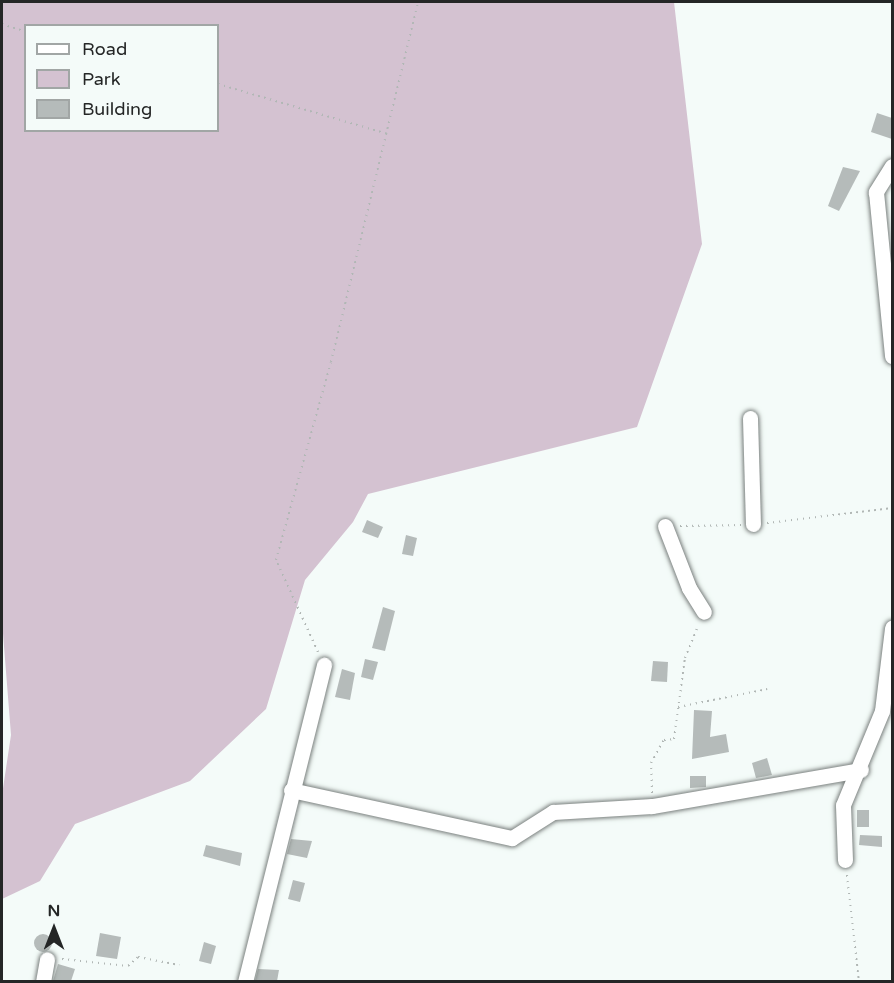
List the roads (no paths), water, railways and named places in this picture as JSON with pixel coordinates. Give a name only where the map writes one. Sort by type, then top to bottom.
[{"type":"street","points":[[892,166],[876,192],[892,356]]},
{"type":"street","points":[[750,418],[753,524]]},
{"type":"street","points":[[665,526],[689,588],[704,612]]},
{"type":"street","points":[[845,860],[843,805],[861,770],[882,711],[892,628]]},
{"type":"street","points":[[244,981],[324,665]]},
{"type":"street","points":[[291,790],[512,838],[553,812],[652,806],[861,770]]},
{"type":"street","points":[[43,981],[47,959]]}]
